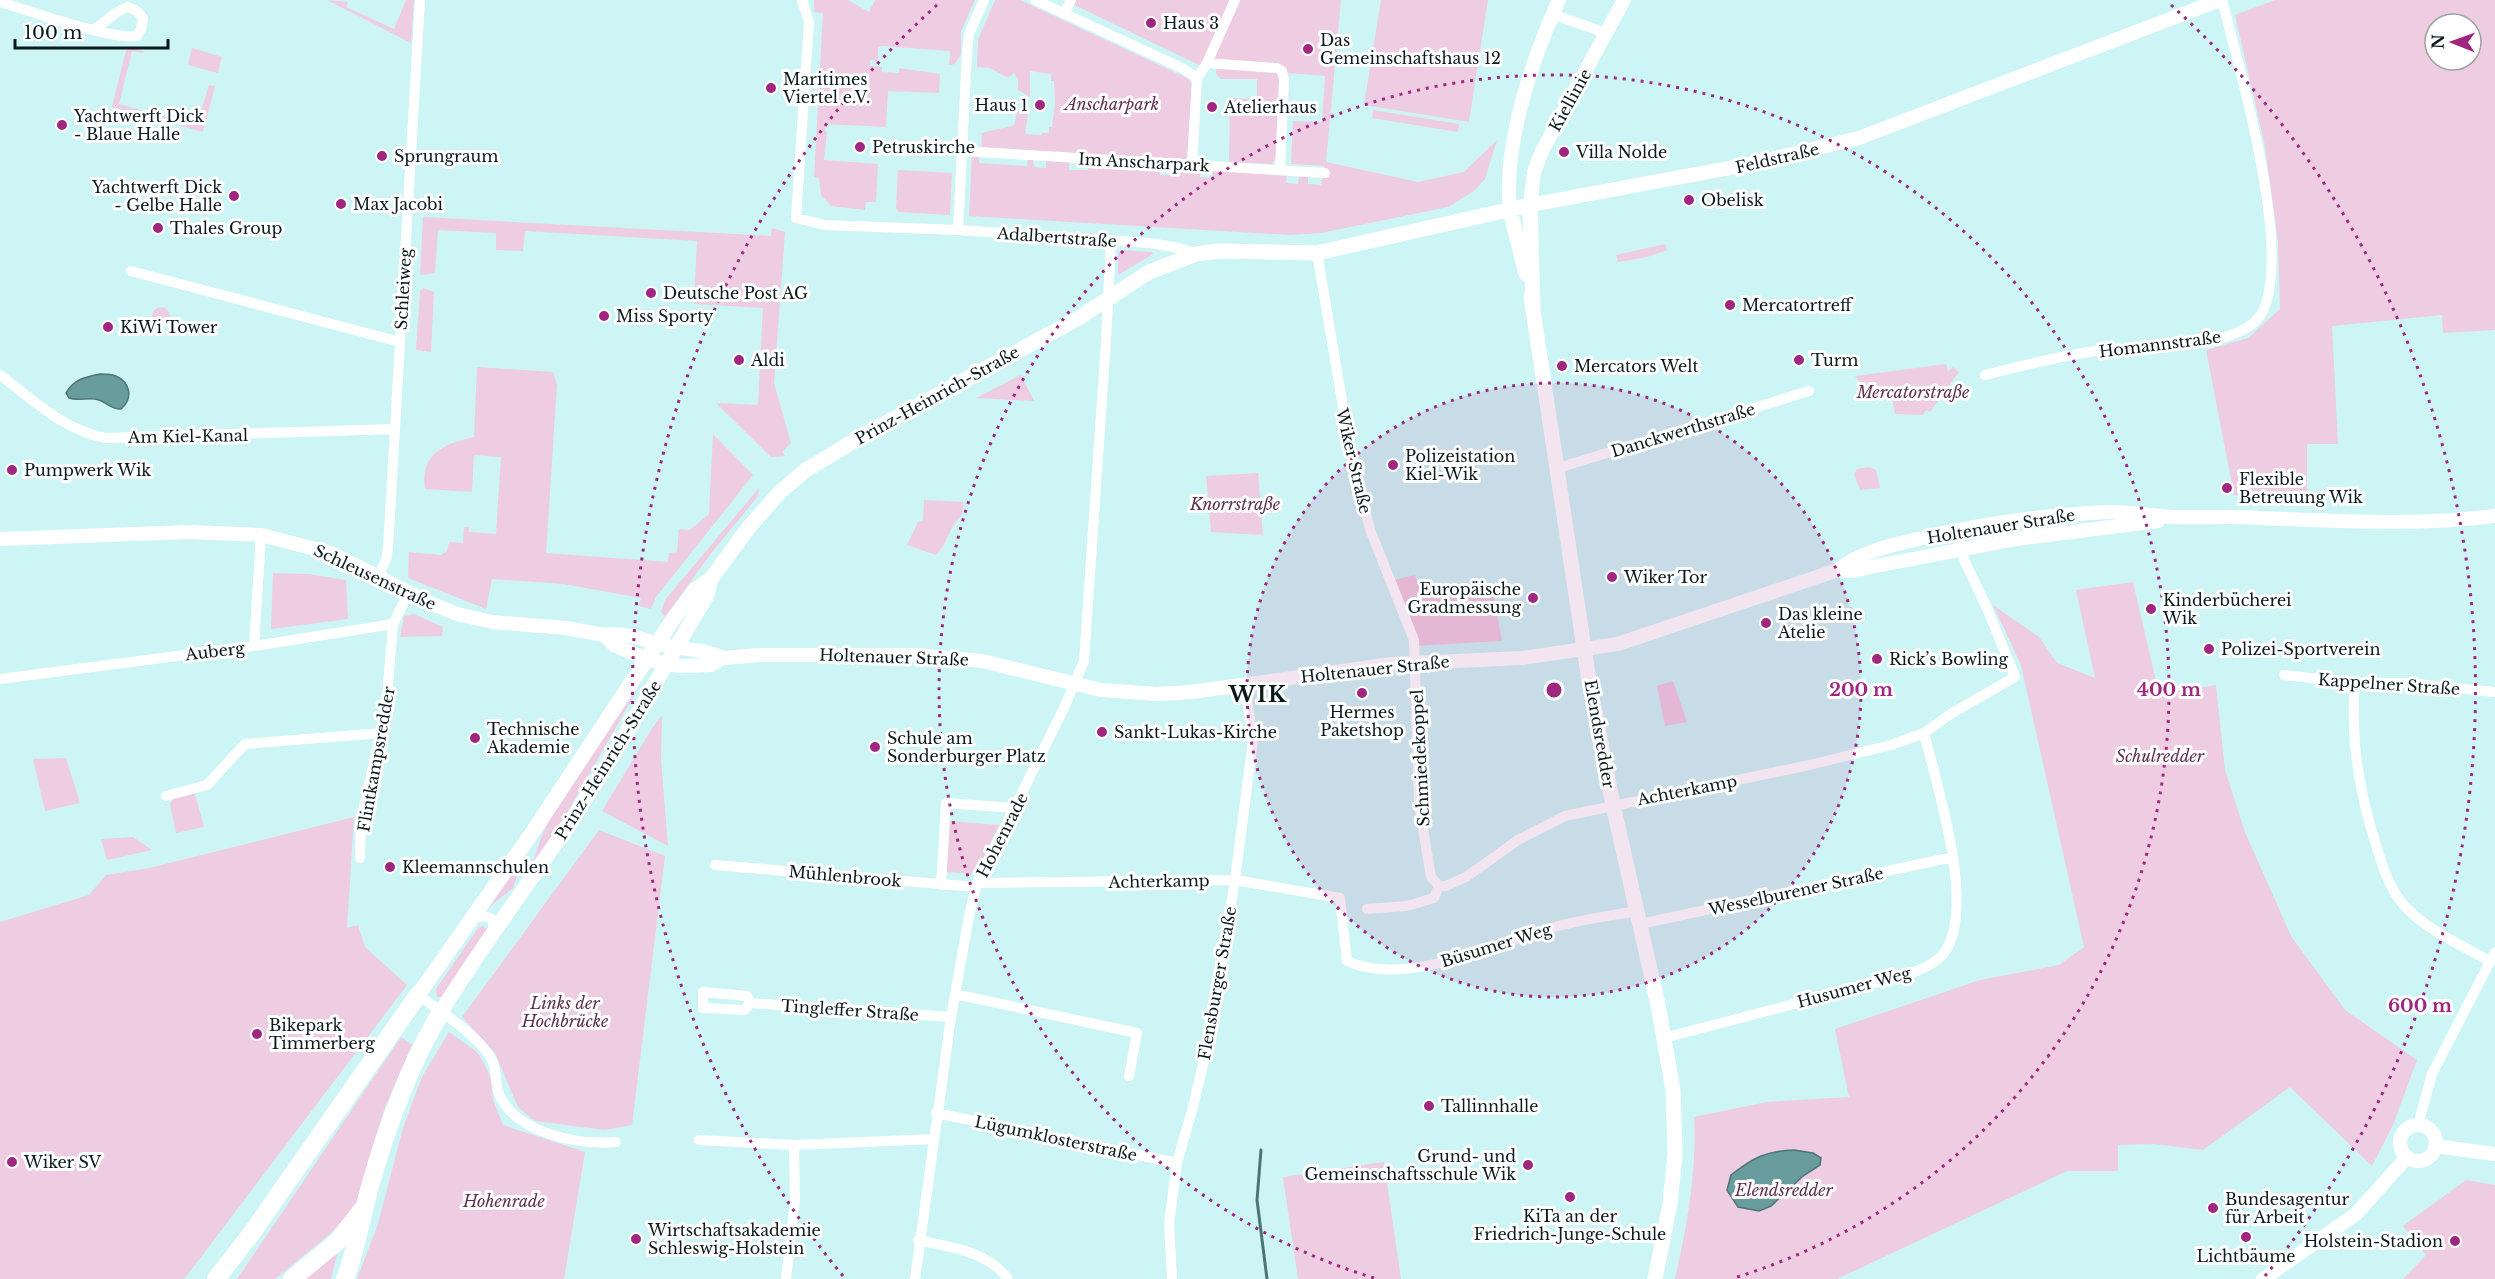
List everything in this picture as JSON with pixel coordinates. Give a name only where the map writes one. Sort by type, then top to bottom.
[{"type":"highway","points":[[216,1279],[251,1234],[418,995]]},
{"type":"highway","points":[[345,1279],[357,1245],[366,1201],[385,1135],[411,1068],[441,1012]]},
{"type":"highway","points":[[292,1279],[338,1241],[355,1222],[366,1201]]},
{"type":"highway","points":[[229,1279],[251,1234]]},
{"type":"main road","name":"Feldstraße","points":[[1317,253],[1530,205]]},
{"type":"main road","points":[[1530,205],[1533,305]]},
{"type":"main road","points":[[1510,210],[1533,305],[1585,650]]},
{"type":"main road","name":"Adalbertstraße","points":[[1196,254],[1219,251],[1317,253]]},
{"type":"main road","name":"Prinz-Heinrich-Straße","points":[[418,995],[473,918],[695,590],[711,579],[762,512],[806,470],[869,432],[1077,319],[1149,272],[1196,254]]},
{"type":"main road","name":"Prinz-Heinrich-Straße","points":[[441,1012],[581,805],[706,597],[711,579]]},
{"type":"main road","name":"Elendsredder","points":[[1585,650],[1612,805],[1639,918],[1673,1090],[1675,1147],[1670,1204],[1655,1279]]},
{"type":"street","name":"Schleiweg","points":[[378,576],[387,555],[420,0]]},
{"type":"street","points":[[958,230],[969,34],[984,0]]},
{"type":"street","points":[[1035,0],[1182,68],[1197,78]]},
{"type":"street","points":[[1064,14],[1071,0]]},
{"type":"street","points":[[1192,165],[1197,78],[1207,63],[1235,0]]},
{"type":"street","points":[[1510,210],[1508,166],[1528,80],[1559,0]]},
{"type":"street","name":"Kiellinie","points":[[1530,205],[1534,172],[1542,151],[1624,0]]},
{"type":"street","name":"Feldstraße","points":[[1530,205],[1751,164],[1859,138],[2221,0]]},
{"type":"street","name":"Homannstraße","points":[[1985,375],[2057,357],[2203,342],[2230,336],[2252,324],[2262,312],[2271,284],[2271,240],[2266,198],[2259,157],[2221,0]]},
{"type":"street","name":"Adalbertstraße","points":[[803,1],[808,22],[796,218],[825,225],[958,230],[1111,240],[1179,248],[1196,254]]},
{"type":"street","points":[[0,2],[94,29],[128,38],[145,30],[143,18],[137,11],[128,7],[115,11],[104,24],[94,29]]},
{"type":"street","points":[[1552,14],[1606,33]]},
{"type":"street","points":[[1207,63],[1277,68],[1282,71],[1284,80],[1280,170]]},
{"type":"street","name":"Im Anscharpark","points":[[963,151],[1325,173]]},
{"type":"street","points":[[1074,684],[1084,661],[1111,240]]},
{"type":"street","name":"Wiker Straße","points":[[1317,253],[1354,472],[1371,532],[1414,640],[1415,662]]},
{"type":"street","points":[[131,271],[400,342]]},
{"type":"street","name":"Am Kiel-Kanal","points":[[0,375],[68,426],[84,434],[105,438],[395,429]]},
{"type":"street","name":"Danckwerthstraße","points":[[1558,468],[1809,391]]},
{"type":"street","name":"Holtenauer Straße","points":[[647,659],[667,664],[711,665],[723,658],[760,655],[886,654],[951,657],[999,665],[1110,692],[1145,694],[1191,692],[1415,662],[1522,658],[1618,644],[1838,570],[1868,552],[1956,530],[2031,519],[2107,512],[2171,517],[2390,521],[2495,516]]},
{"type":"street","name":"Holtenauer Straße","points":[[1838,570],[1862,569],[2016,539],[2164,520],[2171,517]]},
{"type":"street","points":[[1956,530],[1960,549]]},
{"type":"street","name":"Schleusenstraße","points":[[0,539],[189,532],[261,536],[331,553],[446,610],[484,621],[566,628],[604,635],[617,633],[657,643]]},
{"type":"street","points":[[254,646],[261,536]]},
{"type":"street","name":"Achterkamp","points":[[1367,909],[1407,906],[1434,897],[1439,886],[1446,886],[1466,877],[1518,840],[1565,816],[1805,766],[1891,745],[1924,733],[1952,712],[2014,677],[1960,549]]},
{"type":"street","points":[[393,624],[409,592]]},
{"type":"street","name":"Auberg","points":[[0,679],[254,646],[393,624]]},
{"type":"street","name":"Flintkampsredder","points":[[360,858],[361,820],[382,733],[390,684],[393,624]]},
{"type":"street","name":"Schleusenstraße","points":[[604,635],[614,645],[647,659]]},
{"type":"street","name":"Holtenauer Straße","points":[[657,643],[706,651],[723,658]]},
{"type":"street","name":"Schmiedekoppel","points":[[1415,662],[1419,804],[1431,877],[1439,886]]},
{"type":"street","name":"Kappelner Straße","points":[[2284,675],[2355,683],[2398,683],[2495,692]]},
{"type":"street","points":[[2355,683],[2353,730],[2361,799],[2386,875],[2404,905],[2435,930],[2493,957],[2432,1074],[2418,1125]]},
{"type":"street","name":"Hohenrade","points":[[915,1279],[918,1240],[951,1017],[969,916],[977,885],[1074,684]]},
{"type":"street","name":"Flensburger Straße","points":[[1172,1279],[1169,1223],[1177,1163],[1210,1034],[1235,880],[1253,740],[1245,685]]},
{"type":"street","points":[[166,796],[207,784],[245,744],[382,733]]},
{"type":"street","name":"Husumer Weg","points":[[1664,1038],[1927,967],[1945,952],[1957,916],[1956,874],[1924,733]]},
{"type":"street","points":[[941,885],[946,803],[1015,808]]},
{"type":"street","name":"Wesselburener Straße","points":[[1639,918],[1953,857]]},
{"type":"street","name":"Mühlenbrook","points":[[715,865],[941,885],[977,885]]},
{"type":"street","name":"Achterkamp","points":[[977,885],[1235,880],[1340,898]]},
{"type":"street","name":"Büsumer Weg","points":[[1340,898],[1347,961],[1363,968],[1401,968],[1435,963],[1466,957],[1555,927],[1639,918]]},
{"type":"street","points":[[473,918],[483,915],[490,918],[493,922],[493,934]]},
{"type":"street","points":[[955,994],[1137,1033],[1129,1076]]},
{"type":"street","points":[[418,995],[469,1034],[488,1054],[496,1067],[499,1093],[517,1119],[539,1132],[601,1143],[616,1142]]},
{"type":"street","name":"Tingleffer Straße","points":[[750,1003],[951,1017]]},
{"type":"street","name":"Lügumklosterstraße","points":[[936,1113],[1177,1163]]},
{"type":"street","points":[[2418,1125],[2431,1132],[2435,1139],[2435,1146],[2427,1158],[2413,1160],[2407,1157],[2400,1144],[2404,1131],[2418,1125]]},
{"type":"street","points":[[699,1140],[794,1145],[934,1138]]},
{"type":"street","points":[[786,1279],[795,1201],[794,1145]]},
{"type":"street","points":[[2435,1146],[2495,1155]]},
{"type":"street","points":[[2263,1279],[2356,1214],[2407,1157]]},
{"type":"street","points":[[918,1240],[974,1254],[991,1263],[1008,1279]]},
{"type":"green space","points":[[327,0],[348,2],[346,7],[394,29],[406,0],[414,0],[411,43]]},
{"type":"green space","points":[[814,0],[848,0],[869,12],[875,0],[975,0],[961,31],[961,54],[955,64],[949,65],[950,51],[882,46],[878,47],[878,61],[870,60],[870,66],[882,67],[882,72],[899,73],[899,68],[940,74],[939,93],[888,91],[886,127],[825,124],[827,132],[824,160],[878,164],[876,202],[866,202],[865,210],[831,206],[821,195],[819,178],[814,177],[823,13],[814,12]]},
{"type":"green space","name":"Anscharpark","points":[[995,0],[1020,0],[1189,79],[1192,85],[1187,158],[1182,164],[981,152],[982,133],[1014,125],[1017,112],[1029,108],[1025,134],[1049,133],[1049,127],[1052,127],[1055,102],[1054,81],[1051,81],[1051,74],[1030,71],[1030,97],[1018,90],[1018,79],[1014,73],[1008,78],[990,68],[977,67],[978,40]]},
{"type":"green space","points":[[1064,0],[1341,0],[1326,162],[1418,182],[1464,172],[1497,140],[1485,179],[1474,191],[1448,207],[1321,233],[1290,235],[969,216],[972,155],[979,155],[979,163],[1027,166],[1028,159],[1033,159],[1034,167],[1046,168],[1046,160],[1069,162],[1069,170],[1088,170],[1088,163],[1160,167],[1160,175],[1173,175],[1174,167],[1200,169],[1200,177],[1212,178],[1213,170],[1287,173],[1286,183],[1298,184],[1299,174],[1308,174],[1308,184],[1321,185],[1325,166],[1291,164],[1293,121],[1322,122],[1325,76],[1201,66]]},
{"type":"green space","points":[[1381,0],[1488,0],[1469,122],[1364,105]]},
{"type":"green space","points":[[2275,0],[2495,0],[2495,330],[2443,333],[2442,315],[2332,326],[2338,444],[2307,444],[2307,495],[2234,495],[2206,350],[2248,338],[2280,309],[2278,241],[2265,146],[2235,15]]},
{"type":"green space","points":[[127,47],[144,51],[143,53],[132,51],[119,104],[197,125],[209,85],[215,86],[203,132],[112,107]]},
{"type":"green space","points":[[192,48],[222,57],[218,73],[188,65]]},
{"type":"green space","points":[[1217,66],[1274,70],[1280,78],[1276,157],[1272,164],[1229,162],[1230,98],[1257,99],[1257,79],[1221,79],[1216,74]]},
{"type":"green space","points":[[1373,110],[1459,124],[1458,132],[1372,118]]},
{"type":"green space","points":[[898,170],[952,173],[950,215],[899,212],[896,208]]},
{"type":"green space","points":[[423,217],[771,236],[772,228],[785,232],[774,383],[791,443],[782,452],[785,456],[771,457],[716,403],[758,405],[763,308],[694,304],[697,241],[525,231],[523,251],[496,250],[496,233],[438,230],[435,273],[420,275]]},
{"type":"green space","points":[[1665,244],[1667,250],[1647,257],[1618,262],[1616,255]]},
{"type":"green space","points":[[1121,250],[1152,252],[1153,254],[1118,275],[1118,254]]},
{"type":"green space","points":[[423,288],[434,292],[431,352],[416,350],[420,291]]},
{"type":"green space","points":[[157,307],[165,307],[170,312],[168,323],[157,325],[152,320],[152,312]]},
{"type":"green space","name":"Mercatorstraße","points":[[1946,364],[1948,372],[1953,367],[1959,372],[1930,412],[1926,410],[1923,415],[1895,414],[1892,398],[1875,401],[1855,376]]},
{"type":"green space","points":[[477,367],[553,372],[557,385],[546,553],[668,562],[669,553],[677,552],[679,529],[690,530],[709,514],[713,434],[753,475],[656,597],[651,609],[639,606],[641,598],[564,584],[492,579],[486,609],[408,578],[409,552],[441,555],[447,551],[449,542],[463,543],[464,527],[469,527],[469,532],[496,534],[501,457],[474,455],[472,492],[425,489],[426,467],[436,452],[453,443],[474,437]]},
{"type":"green space","points":[[1021,375],[1034,401],[976,398]]},
{"type":"green space","points":[[1869,467],[1876,470],[1880,488],[1860,490],[1854,474],[1857,469]]},
{"type":"green space","name":"Knorrstraße","points":[[1258,473],[1263,535],[1211,532],[1206,476]]},
{"type":"green space","points":[[759,488],[758,496],[709,556],[665,617],[661,612],[665,600]]},
{"type":"green space","points":[[924,500],[964,502],[962,515],[936,555],[907,545],[918,522],[923,521]]},
{"type":"green space","points":[[273,573],[308,574],[346,580],[348,619],[271,629]]},
{"type":"green space","points":[[1415,575],[1417,582],[1432,579],[1437,596],[1492,587],[1502,641],[1415,646],[1389,581]]},
{"type":"green space","name":"Schulredder","points":[[2133,582],[2159,694],[2216,685],[2225,770],[2245,832],[2291,936],[2345,1010],[2417,1060],[2393,1125],[2372,1166],[2290,1087],[2203,1150],[2154,1144],[2118,1145],[2118,1171],[2067,1171],[1837,1279],[1675,1279],[1690,1198],[1695,1138],[1694,1117],[1767,1102],[1849,1097],[1835,1029],[1980,980],[2059,965],[2084,947],[2021,665],[1993,605],[2039,637],[2057,663],[2095,678],[2076,590]]},
{"type":"green space","points":[[414,614],[443,627],[442,636],[400,637],[404,616]]},
{"type":"green space","points":[[1673,681],[1687,722],[1665,726],[1657,686]]},
{"type":"green space","points":[[633,690],[636,692],[558,829],[533,862],[542,835],[555,809]]},
{"type":"green space","points":[[662,715],[661,759],[668,846],[602,811]]},
{"type":"green space","points":[[66,758],[80,803],[45,811],[33,759]]},
{"type":"green space","points":[[194,790],[204,827],[176,833],[170,804],[175,795]]},
{"type":"green space","points":[[354,817],[347,928],[358,925],[365,947],[407,985],[198,1261],[184,1279],[0,1279],[0,922],[89,895],[106,875],[149,868]]},
{"type":"green space","points":[[947,821],[999,825],[976,874],[944,872]]},
{"type":"green space","name":"Links der Hochbrücke","points":[[599,830],[665,856],[632,1125],[605,1130],[535,1121],[518,1107],[495,1053],[462,1017]]},
{"type":"green space","points":[[133,837],[152,850],[107,860],[101,839]]},
{"type":"green space","points":[[524,857],[513,888],[489,907],[488,906]]},
{"type":"green space","points":[[482,926],[487,929],[442,997],[437,997],[436,989],[478,928]]},
{"type":"green space","name":"Hohenrade","points":[[449,1032],[477,1052],[485,1065],[491,1079],[493,1100],[503,1125],[585,1152],[564,1279],[357,1279],[378,1224],[403,1128],[422,1077]]},
{"type":"green space","points":[[401,1037],[412,1045],[384,1110],[356,1205],[331,1233],[275,1279],[237,1279]]},
{"type":"green space","points":[[1384,1162],[1401,1279],[1298,1279],[1283,1177]]},
{"type":"green space","name":"Holstein-Stadion","points":[[2466,1180],[2495,1185],[2495,1279],[2403,1279],[2426,1255],[2403,1226]]},
{"type":"green space","points":[[339,1247],[331,1279],[302,1279]]},
{"type":"water","points":[[100,374],[116,376],[125,383],[129,396],[121,409],[95,399],[69,398],[66,393],[76,382]]},
{"type":"water","points":[[1794,1150],[1813,1153],[1821,1158],[1820,1165],[1803,1176],[1771,1206],[1759,1211],[1738,1207],[1727,1190],[1731,1175],[1760,1157],[1775,1152]]},
{"type":"waterway","points":[[1261,1150],[1257,1200],[1267,1279]]},
{"type":"place","name":"Haus 3","points":[[1151,23]]},
{"type":"place","name":"Das Gemeinschaftshaus 12","points":[[1308,49]]},
{"type":"place","name":"Maritimes Viertel e.V.","points":[[771,88]]},
{"type":"place","name":"Haus 1","points":[[1040,105]]},
{"type":"place","name":"Atelierhaus","points":[[1212,107]]},
{"type":"place","name":"Yachtwerft Dick - Blaue Halle","points":[[62,125]]},
{"type":"place","name":"Petruskirche","points":[[860,147]]},
{"type":"place","name":"Villa Nolde","points":[[1564,152]]},
{"type":"place","name":"Sprungraum","points":[[382,156]]},
{"type":"place","name":"Yachtwerft Dick - Gelbe Halle","points":[[234,196]]},
{"type":"place","name":"Obelisk","points":[[1689,200]]},
{"type":"place","name":"Max Jacobi","points":[[341,204]]},
{"type":"place","name":"Thales Group","points":[[158,228]]},
{"type":"place","name":"Deutsche Post AG","points":[[651,293]]},
{"type":"place","name":"Mercatortreff","points":[[1730,305]]},
{"type":"place","name":"Miss Sporty","points":[[604,316]]},
{"type":"place","name":"KiWi Tower","points":[[108,327]]},
{"type":"place","name":"Aldi","points":[[739,360]]},
{"type":"place","name":"Turm","points":[[1799,360]]},
{"type":"place","name":"Mercators Welt","points":[[1562,366]]},
{"type":"place","name":"Polizeistation Kiel-Wik","points":[[1393,465]]},
{"type":"place","name":"Pumpwerk Wik","points":[[12,470]]},
{"type":"place","name":"Flexible Betreuung Wik","points":[[2227,488]]},
{"type":"place","name":"Wiker Tor","points":[[1612,577]]},
{"type":"place","name":"Europäische Gradmessung","points":[[1533,598]]},
{"type":"place","name":"Kinderbücherei Wik","points":[[2151,609]]},
{"type":"place","name":"Das kleine Atelie","points":[[1766,623]]},
{"type":"place","name":"Polizei-Sportverein","points":[[2209,649]]},
{"type":"place","name":"Rick’s Bowling","points":[[1877,659]]},
{"type":"place","name":"Hermes Paketshop","points":[[1362,693]]},
{"type":"place","name":"Sankt-Lukas-Kirche","points":[[1102,732]]},
{"type":"place","name":"Technische Akademie","points":[[475,738]]},
{"type":"place","name":"Schule am Sonderburger Platz","points":[[875,747]]},
{"type":"place","name":"Kleemannschulen","points":[[390,867]]},
{"type":"place","name":"Bikepark Timmerberg","points":[[257,1034]]},
{"type":"place","name":"Tallinnhalle","points":[[1429,1106]]},
{"type":"place","name":"Wiker SV","points":[[12,1162]]},
{"type":"place","name":"Grund- und Gemeinschaftsschule Wik","points":[[1528,1165]]},
{"type":"place","name":"KiTa an der Friedrich-Junge-Schule","points":[[1570,1197]]},
{"type":"place","name":"Bundesagentur für Arbeit","points":[[2213,1208]]},
{"type":"place","name":"Lichtbäume","points":[[2246,1237]]},
{"type":"place","name":"Wirtschaftsakademie Schleswig-Holstein","points":[[636,1239]]},
{"type":"place","name":"Holstein-Stadion","points":[[2455,1241]]},
{"type":"district","name":"WIK","points":[[1258,694]]}]
